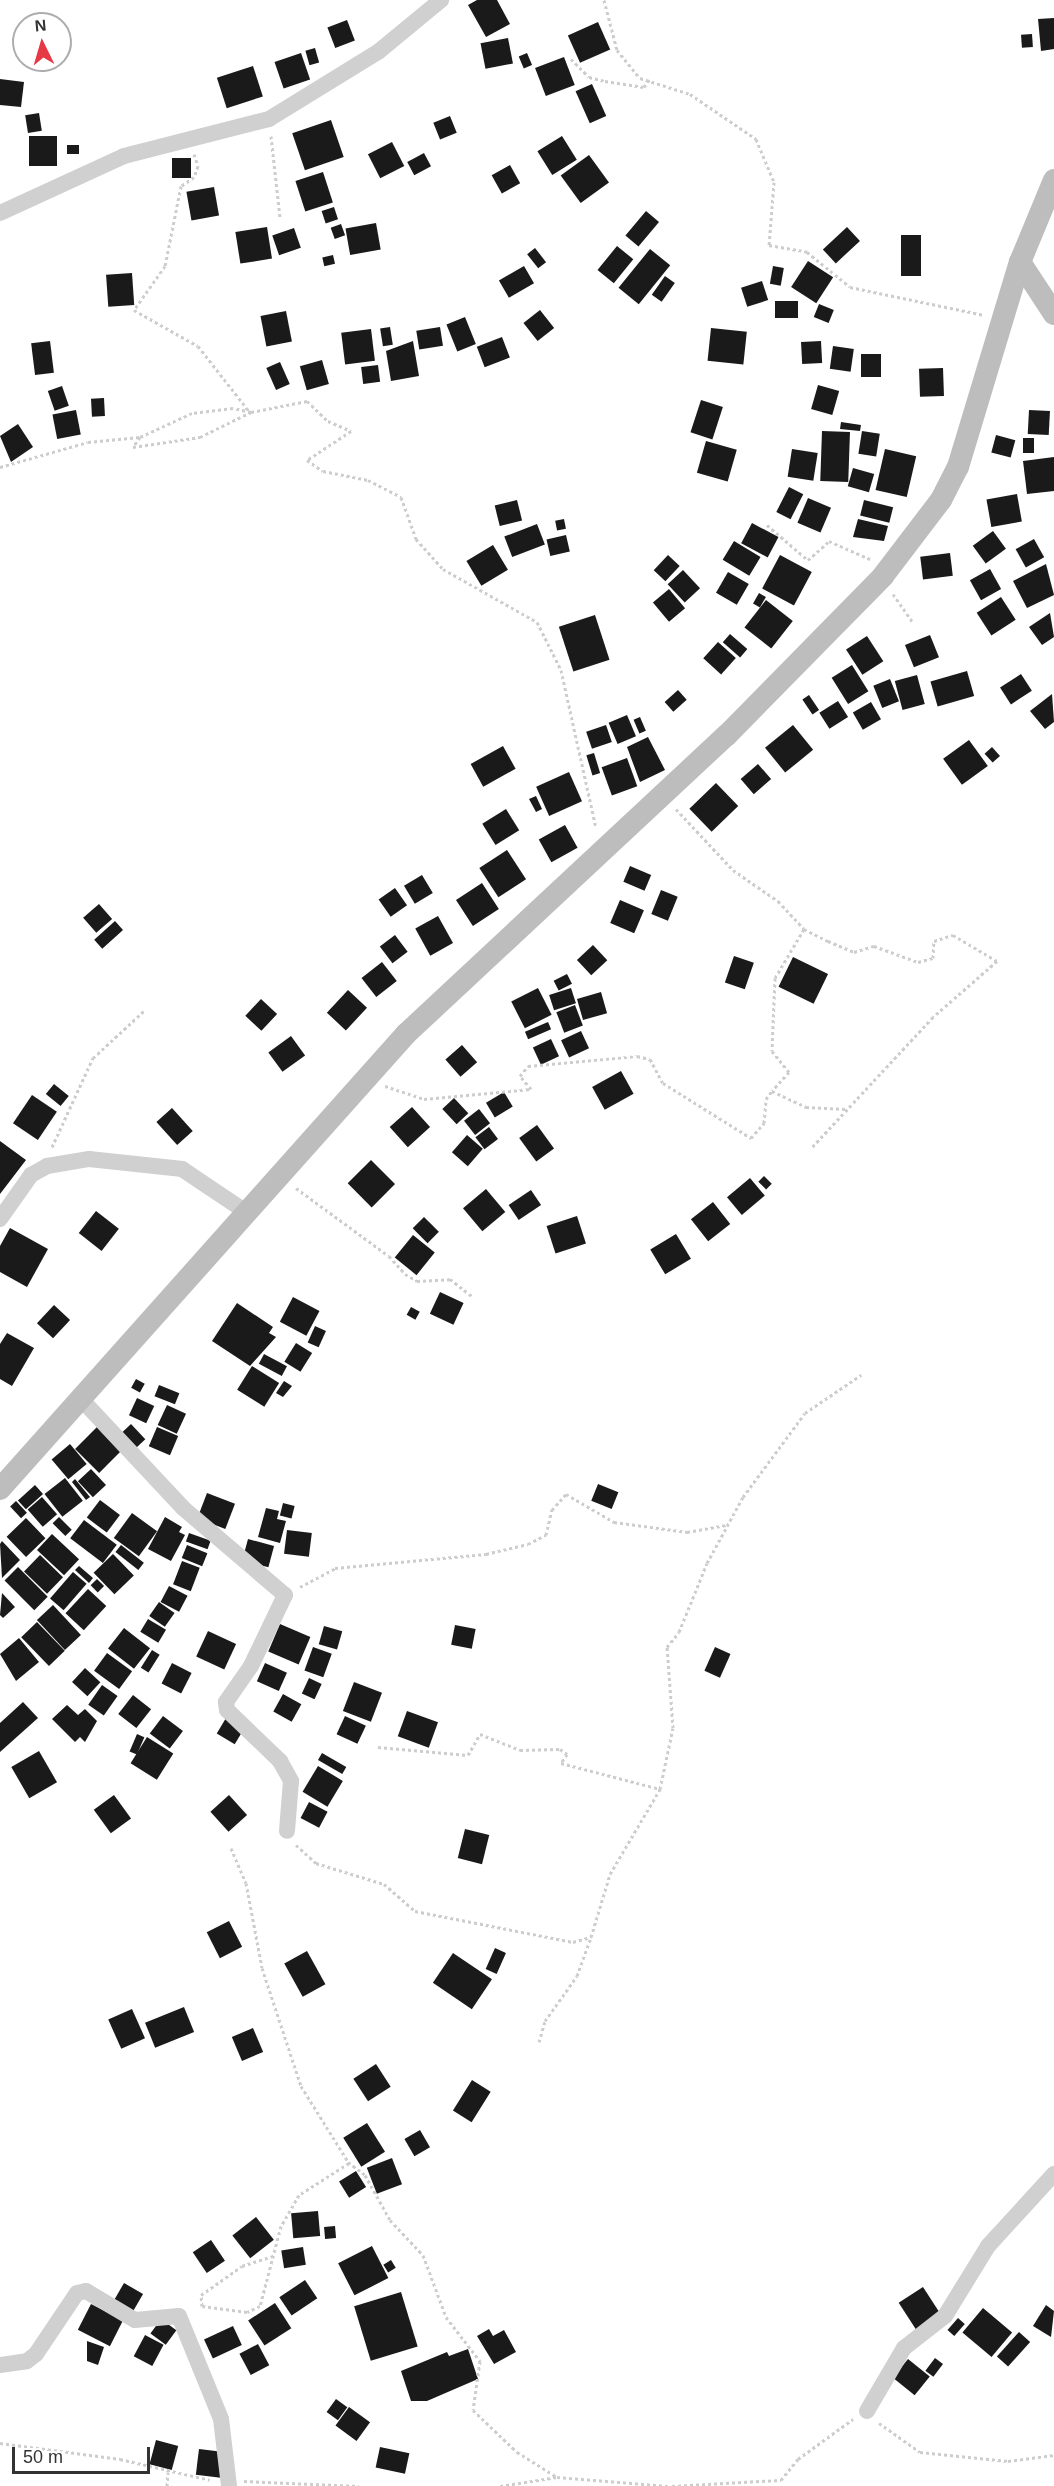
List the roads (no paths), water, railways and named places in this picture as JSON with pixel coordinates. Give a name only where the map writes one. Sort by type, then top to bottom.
[{"type":"street","points":[[0,213],[79,173],[269,119],[378,52],[441,0]]},
{"type":"street","points":[[0,1489],[372,1073],[883,576],[942,500],[958,466],[1000,318],[1054,180]]},
{"type":"street","points":[[1020,262],[1054,314]]},
{"type":"street","points":[[0,1219],[16,1191],[47,1166],[100,1159],[182,1169],[246,1212]]},
{"type":"street","points":[[82,1400],[183,1508],[285,1595],[251,1666],[226,1702],[280,1761],[291,1781],[287,1831]]},
{"type":"street","points":[[867,2411],[904,2348],[945,2316],[988,2246],[1054,2174]]},
{"type":"street","points":[[0,2365],[27,2361],[36,2354],[77,2294],[86,2291],[135,2320],[178,2316],[221,2419],[229,2483]]}]
